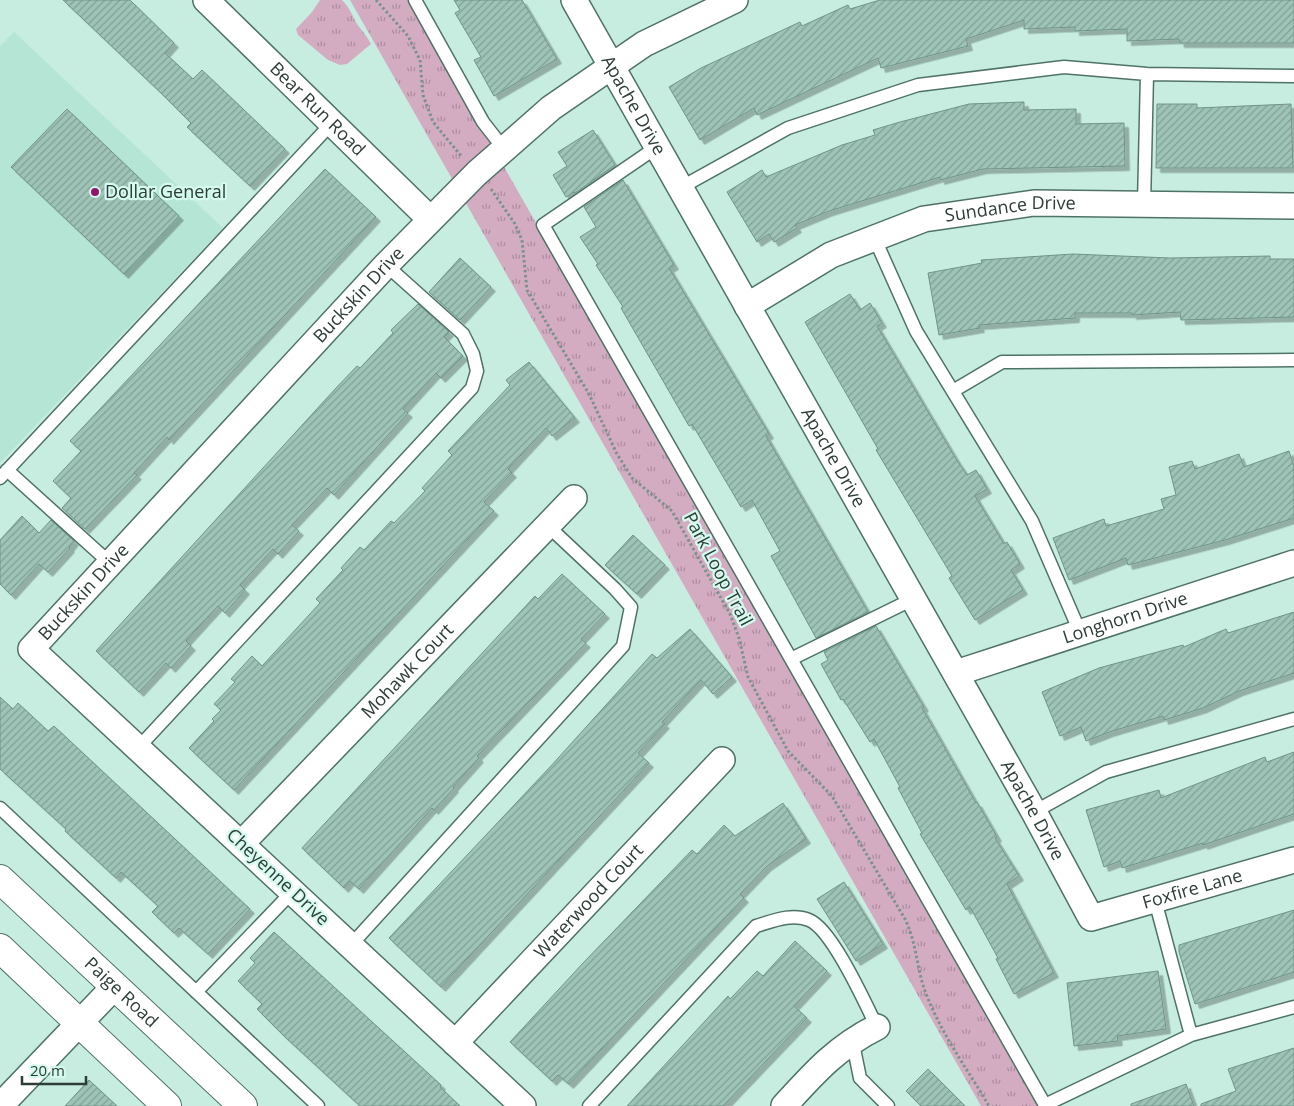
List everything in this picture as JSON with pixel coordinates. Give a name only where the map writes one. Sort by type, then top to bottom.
[{"type":"main road","name":"Paige Road","points":[[0,879],[243,1106]]},
{"type":"main road","points":[[0,948],[167,1106]]},
{"type":"street","name":"Bear Run Road","points":[[206,0],[430,219]]},
{"type":"street","name":"Apache Drive","points":[[574,0],[956,673],[1091,918]]},
{"type":"street","name":"Buckskin Drive","points":[[31,649],[386,265],[430,219],[504,149],[551,108],[644,44],[735,0]]},
{"type":"street","name":"Sundance Drive","points":[[747,306],[831,255],[924,219],[1025,204],[1294,206]]},
{"type":"street","name":"Mohawk Court","points":[[241,844],[574,498]]},
{"type":"street","name":"Longhorn Drive","points":[[956,673],[1294,564]]},
{"type":"street","name":"Cheyenne Drive","points":[[31,649],[524,1106]]},
{"type":"street","name":"Waterwood Court","points":[[456,1043],[722,760]]},
{"type":"street","name":"Foxfire Lane","points":[[1091,918],[1294,860]]},
{"type":"street","points":[[0,1106],[115,986]]},
{"type":"street","points":[[784,1106],[817,1070],[852,1039],[877,1026]]},
{"type":"lane","points":[[415,0],[483,122],[504,149]]},
{"type":"lane","points":[[680,188],[788,128],[918,85],[1064,67],[1147,74],[1294,76]]},
{"type":"lane","points":[[1144,204],[1147,74]]},
{"type":"lane","points":[[110,564],[4,474],[332,123]]},
{"type":"lane","points":[[657,147],[543,225],[1045,1105],[1191,1035],[1294,1007]]},
{"type":"lane","points":[[874,237],[916,331],[1032,521],[1080,632]]},
{"type":"lane","points":[[138,748],[472,388],[478,370],[473,354],[463,334],[386,265]]},
{"type":"lane","points":[[953,391],[1002,362],[1294,360]]},
{"type":"lane","points":[[351,945],[623,646],[631,607],[615,589],[548,526]]},
{"type":"lane","points":[[791,659],[913,599]]},
{"type":"lane","points":[[1034,812],[1106,772],[1294,719]]},
{"type":"lane","points":[[0,808],[318,1106]]},
{"type":"lane","points":[[196,992],[293,891]]},
{"type":"lane","points":[[1155,900],[1191,1035]]},
{"type":"lane","points":[[589,1106],[756,926],[788,916],[810,920],[828,937],[856,984],[877,1026]]},
{"type":"lane","points":[[852,1039],[860,1078],[888,1106]]},
{"type":"path","points":[[376,0],[408,36],[420,60],[423,95],[433,122],[467,162]]},
{"type":"path","name":"Park Loop Trail","points":[[487,184],[515,224],[522,240],[527,290],[589,394],[617,454],[632,478],[672,511],[730,614],[739,638],[748,677],[788,750],[832,796],[905,919],[914,937],[922,981],[934,1014],[990,1106]]},
{"type":"shaded area","points":[[14,32],[223,228],[0,463],[0,46]]},
{"type":"green space","points":[[320,0],[342,0],[371,44],[347,64],[340,65],[328,60],[298,35],[296,29]]},
{"type":"green space","points":[[350,0],[409,0],[1039,1106],[981,1106]]},
{"type":"building","points":[[63,0],[130,0],[174,43],[165,53],[193,79],[202,70],[285,149],[250,186],[187,127],[191,123],[160,92]]},
{"type":"building","points":[[454,0],[522,0],[557,59],[494,96],[474,60],[481,57],[455,13],[460,10]]},
{"type":"building","points":[[880,0],[1294,0],[1294,43],[1180,43],[1179,39],[1127,41],[1127,29],[1075,31],[1075,27],[1024,29],[1024,20],[966,39],[968,46],[881,68],[878,58],[757,115],[754,108],[700,140],[669,87],[701,68],[800,22],[802,26],[848,5],[850,9]]},
{"type":"building","points":[[1024,102],[1024,110],[1076,109],[1076,124],[1124,123],[1125,166],[983,169],[940,180],[940,177],[829,211],[795,225],[797,228],[774,242],[769,234],[757,242],[727,192],[762,170],[766,177],[842,145],[875,135],[873,130],[969,104]]},
{"type":"building","points":[[1157,104],[1197,104],[1197,108],[1291,104],[1293,168],[1156,168]]},
{"type":"building","name":"Dollar General","points":[[67,109],[179,216],[124,274],[11,167]]},
{"type":"building","points":[[593,130],[615,165],[575,193],[566,197],[553,175],[567,166],[558,152]]},
{"type":"building","points":[[325,169],[376,217],[169,440],[167,437],[134,473],[137,475],[85,529],[62,508],[71,498],[53,481],[81,451],[70,441]]},
{"type":"building","points":[[623,180],[674,265],[669,268],[769,434],[766,436],[868,612],[816,638],[771,556],[780,551],[752,500],[741,507],[692,424],[689,426],[621,308],[623,307],[580,237],[596,227],[584,207]]},
{"type":"building","points":[[1073,254],[1170,258],[1270,256],[1270,259],[1294,259],[1294,317],[1181,320],[1180,312],[1132,315],[1132,313],[1075,313],[1075,318],[979,325],[980,328],[939,335],[928,273],[982,263],[981,260]]},
{"type":"building","points":[[460,258],[491,287],[460,320],[429,292]]},
{"type":"building","points":[[850,294],[860,310],[870,303],[882,323],[877,326],[956,459],[967,475],[976,470],[987,489],[975,496],[1004,544],[1007,542],[1020,564],[1011,570],[1023,590],[975,620],[949,578],[952,576],[876,450],[878,449],[805,322]]},
{"type":"building","points":[[418,304],[449,332],[444,337],[463,356],[441,378],[436,373],[403,409],[408,413],[334,495],[327,488],[292,525],[299,531],[278,554],[273,549],[240,585],[245,590],[225,613],[218,606],[186,641],[191,646],[171,668],[166,663],[139,692],[96,651],[336,388],[357,366],[360,368],[393,333],[391,330]]},
{"type":"building","points":[[529,362],[575,418],[552,436],[546,428],[508,469],[512,473],[484,502],[494,511],[234,790],[189,748],[214,721],[212,719],[221,710],[214,704],[235,682],[231,679],[252,656],[262,666],[320,603],[316,599],[343,570],[341,568],[360,547],[364,550],[391,521],[394,523],[425,491],[422,488],[452,455],[448,451],[510,385],[506,380]]},
{"type":"building","points":[[1289,451],[1294,467],[1294,518],[1225,540],[1128,565],[1126,558],[1069,580],[1053,538],[1104,519],[1106,526],[1164,509],[1161,499],[1176,495],[1169,467],[1192,461],[1195,469],[1239,454],[1244,467]]},
{"type":"building","points":[[22,516],[39,533],[51,520],[74,541],[48,572],[39,564],[11,595],[0,584],[0,540]]},
{"type":"building","points":[[633,535],[665,565],[637,594],[605,565]]},
{"type":"building","points":[[562,574],[605,614],[581,639],[586,643],[477,756],[479,758],[454,788],[434,810],[432,808],[359,889],[350,881],[344,888],[302,848],[535,596],[538,599]]},
{"type":"building","points":[[1294,612],[1294,673],[1239,691],[1203,708],[1164,720],[1163,716],[1086,741],[1081,727],[1060,736],[1042,692],[1099,668],[1183,645],[1184,647],[1226,629],[1228,633]]},
{"type":"building","points":[[876,626],[997,837],[995,838],[1019,876],[1007,884],[1054,973],[1014,994],[996,959],[998,958],[970,907],[966,910],[920,834],[922,833],[898,788],[900,787],[874,739],[870,742],[843,699],[841,700],[821,664],[828,660],[824,652]]},
{"type":"building","points":[[690,629],[732,677],[713,694],[701,680],[662,722],[665,724],[638,753],[649,763],[441,987],[389,938],[550,767],[652,654],[657,658]]},
{"type":"building","points":[[0,697],[13,709],[18,703],[48,731],[54,726],[250,909],[208,954],[179,928],[174,933],[152,912],[158,906],[121,872],[116,878],[0,769]]},
{"type":"building","points":[[1294,752],[1294,814],[1203,845],[1203,843],[1122,868],[1120,861],[1104,867],[1086,810],[1159,790],[1161,798],[1265,757],[1267,762]]},
{"type":"building","points":[[783,803],[806,839],[767,866],[740,894],[744,898],[569,1084],[558,1075],[552,1081],[510,1042],[692,850],[697,854],[724,825],[735,836]]},
{"type":"building","points":[[844,882],[883,944],[856,961],[817,899]]},
{"type":"building","points":[[1294,910],[1294,972],[1195,1004],[1179,952],[1179,945]]},
{"type":"building","points":[[274,932],[441,1085],[440,1087],[460,1106],[360,1106],[284,1036],[257,1009],[262,1004],[238,981],[255,963],[250,958]]},
{"type":"building","points":[[795,941],[827,971],[794,1006],[807,1018],[723,1106],[627,1106],[728,996],[730,999],[757,971],[763,976]]},
{"type":"building","points":[[1158,971],[1166,1029],[1117,1036],[1118,1041],[1074,1046],[1067,983]]},
{"type":"building","points":[[1294,1048],[1294,1106],[1201,1106],[1201,1104],[1236,1091],[1228,1069]]},
{"type":"building","points":[[928,1069],[965,1106],[921,1106],[906,1091]]},
{"type":"building","points":[[89,1080],[117,1106],[65,1106]]},
{"type":"building","points":[[1186,1084],[1194,1106],[1131,1106],[1131,1104]]},
{"type":"place","name":"Dollar General","points":[[95,192]]}]
